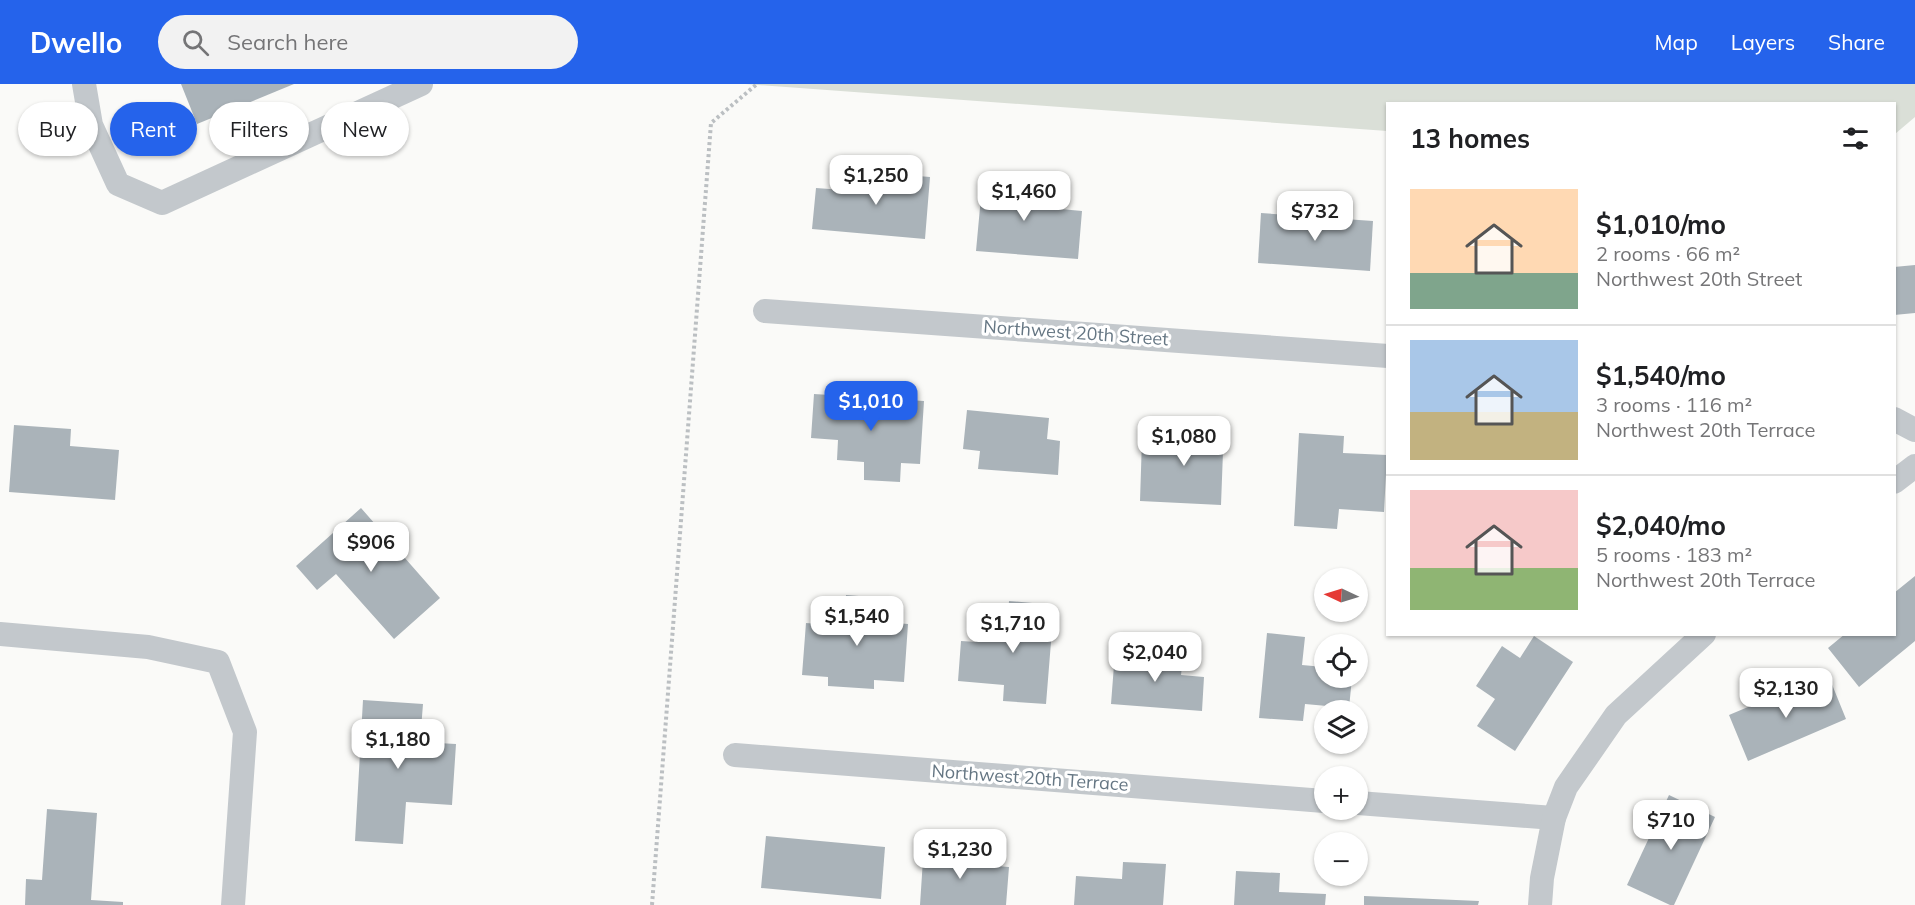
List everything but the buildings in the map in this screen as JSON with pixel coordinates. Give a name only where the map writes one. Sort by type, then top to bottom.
[{"type":"street","points":[[84,84],[91,125],[118,184],[162,203],[421,84]]},
{"type":"street","name":"Northwest 20th Street","points":[[765,311],[1386,356]]},
{"type":"street","points":[[1896,419],[1915,430]]},
{"type":"street","points":[[1896,480],[1915,466]]},
{"type":"street","points":[[0,634],[148,647],[218,662],[245,732],[233,905]]},
{"type":"street","points":[[1540,905],[1542,878],[1554,818],[1566,787],[1616,715],[1702,636]]},
{"type":"street","name":"Northwest 20th Terrace","points":[[735,755],[1314,800]]},
{"type":"street","points":[[1368,804],[1554,818]]},
{"type":"path","points":[[652,905],[711,123],[757,84]]},
{"type":"shaded area","points":[[745,84],[1915,84],[1915,117],[1896,133],[1896,102],[1386,102],[1386,131]]}]
